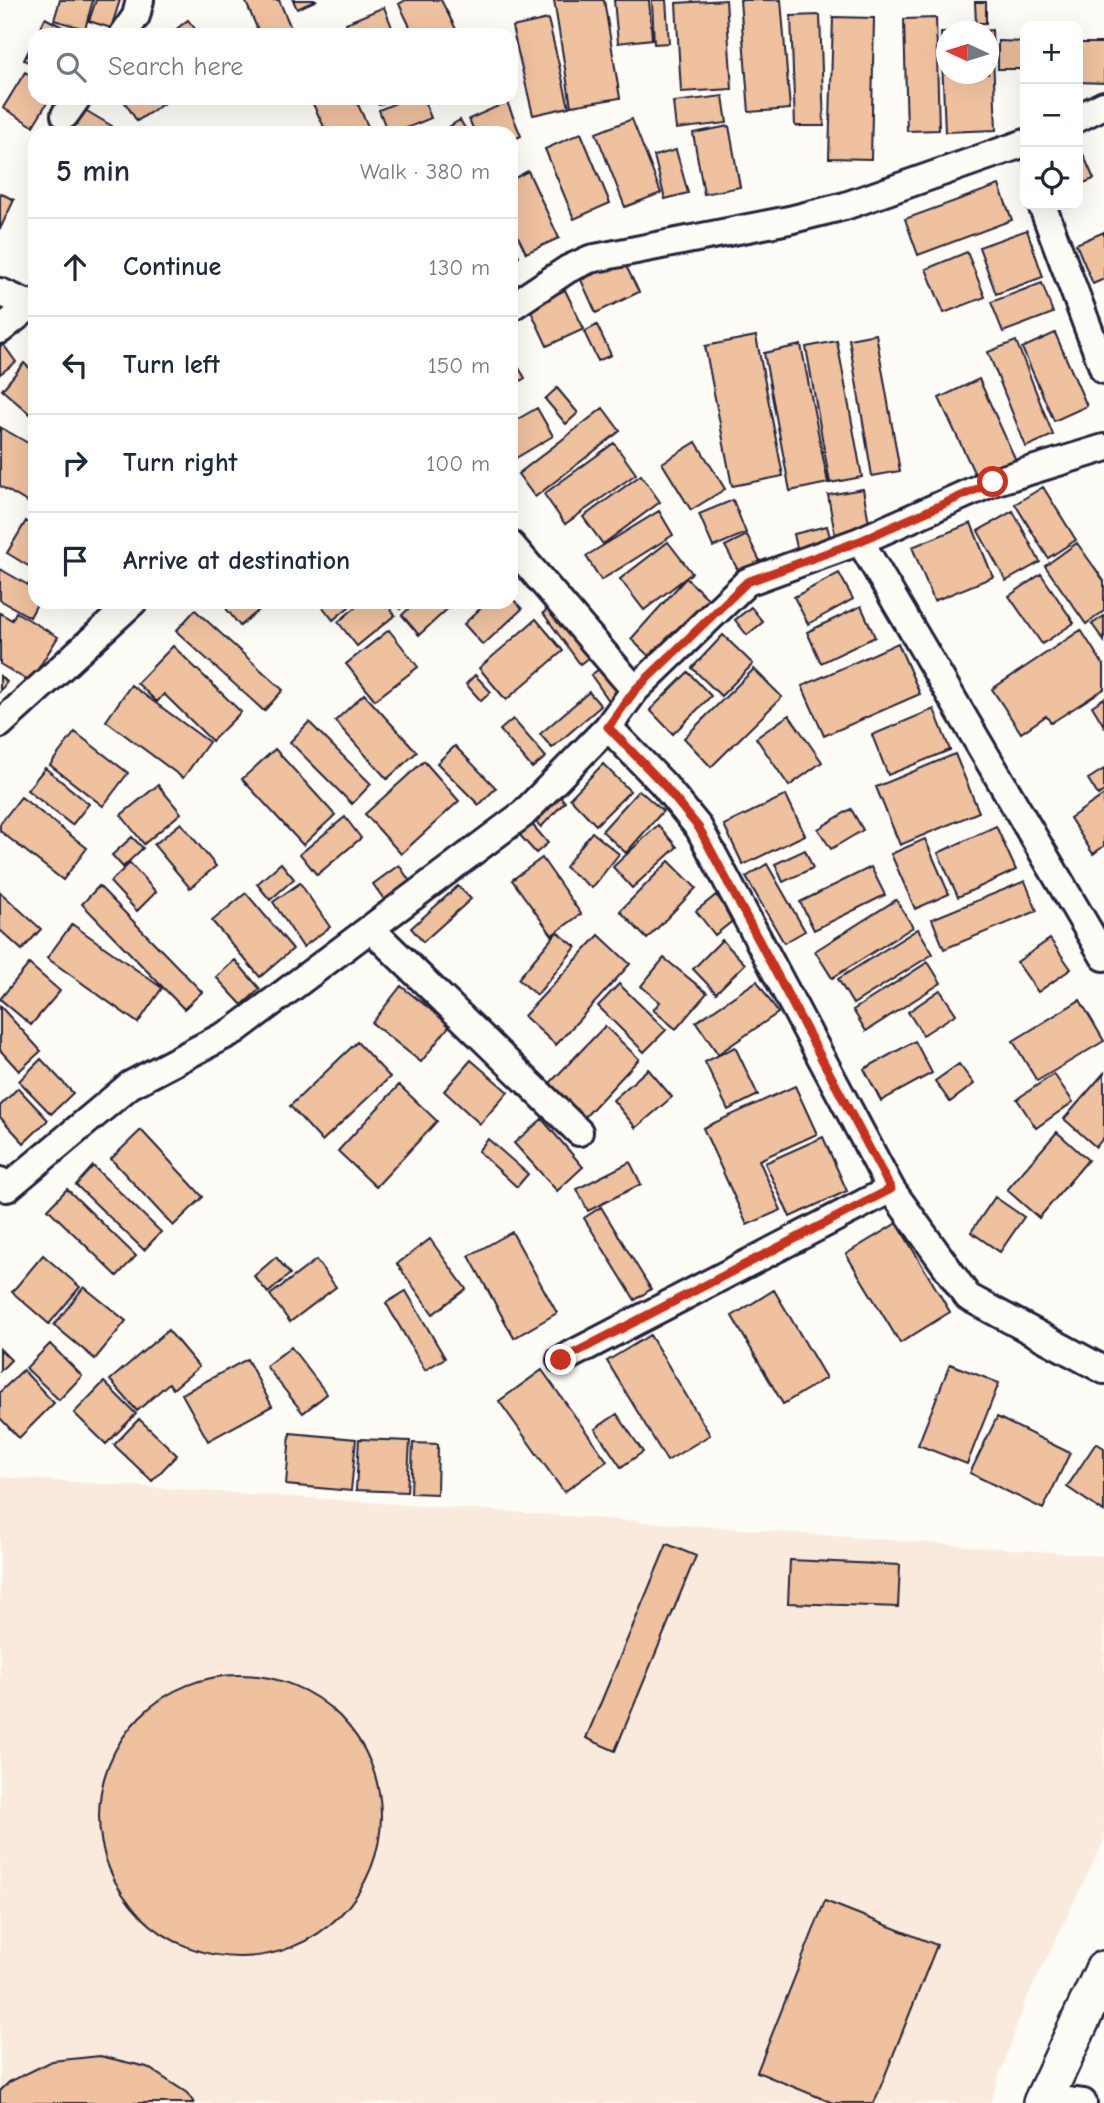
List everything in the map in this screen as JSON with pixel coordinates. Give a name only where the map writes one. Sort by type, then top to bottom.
[{"type":"main road","points":[[1043,2100],[1104,1970]]},
{"type":"street","points":[[128,28],[136,16],[140,0]]},
{"type":"street","points":[[1083,116],[1104,105]]},
{"type":"street","points":[[518,302],[568,269],[590,259],[789,220],[845,206],[1020,151]]},
{"type":"street","points":[[1044,210],[1104,370]]},
{"type":"street","points":[[0,292],[28,301]]},
{"type":"street","points":[[0,330],[28,307]]},
{"type":"street","points":[[0,1181],[7,1188],[130,1085],[235,1030],[372,930],[523,814],[608,727],[635,690],[747,582],[860,541],[993,482],[1104,448]]},
{"type":"street","points":[[860,541],[1104,957]]},
{"type":"street","points":[[518,553],[635,690]]},
{"type":"street","points":[[0,724],[126,609]]},
{"type":"street","points":[[608,727],[663,784],[699,828],[891,1189],[968,1297],[1104,1370]]},
{"type":"street","points":[[372,930],[579,1132]]},
{"type":"street","points":[[561,1360],[891,1189]]},
{"type":"street","points":[[1043,2100],[1083,2103]]},
{"type":"shaded area","points":[[0,1477],[1104,1556],[1104,1841],[1025,2002],[990,2103],[0,2103]]},
{"type":"building","points":[[60,0],[93,0],[85,28],[54,20]]},
{"type":"building","points":[[96,0],[120,0],[111,28],[89,21]]},
{"type":"building","points":[[245,0],[279,0],[291,28],[257,28]]},
{"type":"building","points":[[293,0],[317,0],[297,9]]},
{"type":"building","points":[[406,0],[441,0],[455,28],[411,28],[399,4]]},
{"type":"building","points":[[554,0],[604,0],[620,98],[571,106]]},
{"type":"building","points":[[614,0],[649,0],[652,39],[618,43]]},
{"type":"building","points":[[652,0],[666,0],[669,43],[654,44]]},
{"type":"building","points":[[726,0],[732,89],[681,92],[676,3]]},
{"type":"building","points":[[740,0],[781,0],[790,109],[749,112]]},
{"type":"building","points":[[975,2],[986,2],[986,21],[976,21]]},
{"type":"building","points":[[384,7],[392,28],[348,28],[346,23]]},
{"type":"building","points":[[820,15],[824,126],[795,126],[791,16]]},
{"type":"building","points":[[833,17],[874,18],[871,159],[829,158]]},
{"type":"building","points":[[45,18],[64,28],[40,28]]},
{"type":"building","points":[[936,18],[939,130],[907,131],[904,19]]},
{"type":"building","points":[[548,19],[569,107],[533,115],[518,52],[518,28],[512,27]]},
{"type":"building","points":[[188,20],[194,28],[178,28]]},
{"type":"building","points":[[999,41],[1020,42],[1020,69],[999,69]]},
{"type":"building","points":[[1083,43],[1104,43],[1104,83],[1083,82]]},
{"type":"building","points":[[25,72],[28,74],[28,105],[46,105],[33,126],[3,108]]},
{"type":"building","points":[[943,84],[994,84],[996,130],[945,132]]},
{"type":"building","points":[[723,96],[727,123],[676,129],[673,102]]},
{"type":"building","points":[[127,105],[161,105],[137,121]]},
{"type":"building","points":[[313,105],[358,105],[368,126],[324,126]]},
{"type":"building","points":[[391,105],[426,105],[431,118],[412,126],[385,126],[379,110]]},
{"type":"building","points":[[500,105],[508,105],[517,126],[472,126],[469,119]]},
{"type":"building","points":[[80,107],[112,126],[69,126]]},
{"type":"building","points":[[632,119],[661,193],[625,207],[596,133]]},
{"type":"building","points":[[460,120],[464,126],[450,126]]},
{"type":"building","points":[[729,126],[740,187],[704,194],[693,133]]},
{"type":"building","points":[[581,133],[610,203],[574,219],[545,149]]},
{"type":"building","points":[[676,150],[688,193],[665,199],[654,156]]},
{"type":"building","points":[[1083,154],[1094,179],[1083,183]]},
{"type":"building","points":[[528,171],[559,238],[526,253],[518,236],[518,176]]},
{"type":"building","points":[[999,185],[1012,220],[918,255],[905,219]]},
{"type":"building","points":[[0,193],[14,200],[0,229]]},
{"type":"building","points":[[1027,230],[1043,277],[996,294],[979,247]]},
{"type":"building","points":[[1104,232],[1104,279],[1093,284],[1076,244]]},
{"type":"building","points":[[967,252],[985,297],[944,313],[926,269]]},
{"type":"building","points":[[623,260],[639,292],[596,313],[581,280]]},
{"type":"building","points":[[1042,283],[1053,313],[1003,332],[991,302]]},
{"type":"building","points":[[565,290],[584,329],[547,346],[529,307]]},
{"type":"building","points":[[597,325],[611,355],[598,361],[584,332]]},
{"type":"building","points":[[1055,333],[1087,406],[1054,421],[1022,348]]},
{"type":"building","points":[[876,334],[900,471],[872,476],[849,339]]},
{"type":"building","points":[[756,336],[783,476],[732,486],[705,346]]},
{"type":"building","points":[[837,341],[862,477],[830,483],[806,347]]},
{"type":"building","points":[[1016,341],[1053,435],[1026,447],[988,352]]},
{"type":"building","points":[[3,344],[16,362],[0,374],[0,347]]},
{"type":"building","points":[[801,345],[828,483],[790,491],[764,353]]},
{"type":"building","points":[[24,363],[28,367],[28,412],[2,390]]},
{"type":"building","points":[[518,366],[525,378],[518,382]]},
{"type":"building","points":[[979,379],[1018,465],[979,483],[939,398]]},
{"type":"building","points":[[557,388],[578,413],[566,424],[545,399]]},
{"type":"building","points":[[537,408],[553,436],[518,457],[518,419]]},
{"type":"building","points":[[603,408],[620,431],[535,497],[518,474]]},
{"type":"building","points":[[0,427],[28,443],[28,502],[0,486]]},
{"type":"building","points":[[696,442],[725,489],[691,510],[662,463]]},
{"type":"building","points":[[614,443],[636,474],[565,524],[544,494]]},
{"type":"building","points":[[641,475],[660,502],[603,544],[583,517]]},
{"type":"building","points":[[1043,487],[1076,540],[1048,558],[1015,504]]},
{"type":"building","points":[[863,489],[871,534],[836,540],[828,495]]},
{"type":"building","points":[[733,500],[746,533],[713,547],[699,514]]},
{"type":"building","points":[[659,511],[673,535],[601,580],[586,556]]},
{"type":"building","points":[[1013,511],[1040,562],[1006,581],[978,531]]},
{"type":"building","points":[[26,521],[28,566],[7,553]]},
{"type":"building","points":[[971,523],[993,577],[934,601],[912,547]]},
{"type":"building","points":[[827,526],[833,548],[799,557],[794,534]]},
{"type":"building","points":[[747,535],[762,565],[741,576],[725,546]]},
{"type":"building","points":[[668,542],[692,573],[644,610],[620,579]]},
{"type":"building","points":[[1077,543],[1104,581],[1104,611],[1086,624],[1045,566]]},
{"type":"building","points":[[0,569],[28,585],[28,609],[34,609],[30,617],[0,600]]},
{"type":"building","points":[[839,573],[853,599],[808,624],[794,597]]},
{"type":"building","points":[[1041,574],[1074,623],[1042,644],[1009,596]]},
{"type":"building","points":[[686,578],[713,603],[657,664],[631,639]]},
{"type":"building","points":[[556,603],[593,654],[580,664],[543,613]]},
{"type":"building","points":[[518,605],[522,609],[483,645],[464,624],[480,609],[518,609]]},
{"type":"building","points":[[861,606],[875,637],[821,663],[807,632]]},
{"type":"building","points":[[751,607],[763,622],[747,635],[735,620]]},
{"type":"building","points":[[227,609],[260,609],[240,626]]},
{"type":"building","points":[[324,609],[346,609],[333,620]]},
{"type":"building","points":[[354,609],[390,609],[395,615],[357,646],[338,622]]},
{"type":"building","points":[[408,609],[447,609],[419,635],[402,615]]},
{"type":"building","points":[[195,610],[283,690],[264,711],[176,631]]},
{"type":"building","points":[[16,612],[58,637],[30,682],[0,664],[0,613],[12,620]]},
{"type":"building","points":[[1104,616],[1104,641],[1092,624]]},
{"type":"building","points":[[536,619],[563,651],[506,700],[479,668]]},
{"type":"building","points":[[389,630],[418,667],[375,700],[346,664]]},
{"type":"building","points":[[1081,630],[1104,666],[1104,689],[1051,723],[1046,716],[1021,733],[992,689]]},
{"type":"building","points":[[723,635],[753,664],[721,696],[692,668]]},
{"type":"building","points":[[898,643],[920,694],[824,736],[802,686]]},
{"type":"building","points":[[173,646],[241,712],[212,741],[164,694],[157,702],[137,683]]},
{"type":"building","points":[[606,664],[626,691],[610,702],[591,675]]},
{"type":"building","points":[[754,669],[782,697],[711,767],[684,738]]},
{"type":"building","points":[[688,672],[711,696],[673,734],[650,710]]},
{"type":"building","points":[[475,675],[491,692],[481,701],[466,684]]},
{"type":"building","points":[[0,676],[7,682],[0,691]]},
{"type":"building","points":[[131,685],[209,742],[183,778],[106,721]]},
{"type":"building","points":[[589,692],[601,706],[552,748],[540,734]]},
{"type":"building","points":[[364,694],[417,752],[387,779],[335,721]]},
{"type":"building","points":[[1104,698],[1104,726],[1092,706]]},
{"type":"building","points":[[934,709],[950,750],[888,775],[872,735]]},
{"type":"building","points":[[789,715],[822,762],[789,786],[756,738]]},
{"type":"building","points":[[513,719],[546,757],[532,768],[500,730]]},
{"type":"building","points":[[309,722],[371,784],[352,804],[290,742]]},
{"type":"building","points":[[75,732],[128,773],[103,806],[50,765]]},
{"type":"building","points":[[455,746],[496,788],[479,805],[437,763]]},
{"type":"building","points":[[275,749],[335,815],[303,845],[242,779]]},
{"type":"building","points":[[955,754],[979,812],[900,845],[876,787]]},
{"type":"building","points":[[424,761],[459,801],[401,854],[365,814]]},
{"type":"building","points":[[603,764],[630,791],[596,825],[570,798]]},
{"type":"building","points":[[45,768],[89,804],[72,825],[27,790]]},
{"type":"building","points":[[1104,769],[1104,791],[1098,795],[1088,779]]},
{"type":"building","points":[[158,785],[181,813],[144,844],[121,815]]},
{"type":"building","points":[[639,790],[663,811],[626,853],[602,831]]},
{"type":"building","points":[[557,793],[565,802],[541,827],[532,818]]},
{"type":"building","points":[[786,795],[805,835],[743,865],[724,825]]},
{"type":"building","points":[[1104,795],[1104,846],[1093,854],[1070,818]]},
{"type":"building","points":[[21,797],[87,848],[63,880],[0,831],[0,824]]},
{"type":"building","points":[[851,809],[863,830],[831,849],[818,829]]},
{"type":"building","points":[[345,817],[361,838],[317,875],[300,854]]},
{"type":"building","points":[[530,822],[548,843],[536,853],[518,833]]},
{"type":"building","points":[[181,823],[216,866],[190,888],[154,845]]},
{"type":"building","points":[[658,825],[677,847],[632,888],[613,867]]},
{"type":"building","points":[[996,826],[1016,870],[958,897],[938,853]]},
{"type":"building","points":[[592,832],[619,854],[592,888],[565,867]]},
{"type":"building","points":[[132,837],[143,848],[123,867],[112,855]]},
{"type":"building","points":[[925,839],[949,894],[915,909],[891,854]]},
{"type":"building","points":[[805,850],[813,868],[783,882],[775,864]]},
{"type":"building","points":[[542,858],[581,914],[552,935],[512,880]]},
{"type":"building","points":[[669,861],[696,888],[647,939],[620,911]]},
{"type":"building","points":[[130,863],[156,892],[137,911],[110,882]]},
{"type":"building","points":[[281,863],[294,879],[270,900],[257,884]]},
{"type":"building","points":[[767,864],[805,931],[784,943],[746,877]]},
{"type":"building","points":[[399,865],[411,883],[386,902],[373,884]]},
{"type":"building","points":[[871,867],[885,895],[814,930],[800,902]]},
{"type":"building","points":[[1025,881],[1037,911],[944,949],[932,919]]},
{"type":"building","points":[[300,883],[330,927],[303,947],[273,902]]},
{"type":"building","points":[[99,886],[202,992],[184,1009],[82,904]]},
{"type":"building","points":[[458,886],[471,899],[423,942],[411,928]]},
{"type":"building","points":[[0,892],[41,929],[22,950],[0,930]]},
{"type":"building","points":[[246,893],[293,949],[260,977],[212,921]]},
{"type":"building","points":[[716,895],[735,919],[715,935],[696,911]]},
{"type":"building","points":[[896,900],[913,927],[832,978],[815,951]]},
{"type":"building","points":[[72,924],[162,988],[138,1023],[47,958]]},
{"type":"building","points":[[918,929],[933,954],[853,1004],[838,979]]},
{"type":"building","points":[[557,932],[576,947],[537,995],[518,979]]},
{"type":"building","points":[[599,935],[630,964],[556,1045],[524,1016]]},
{"type":"building","points":[[1050,939],[1071,969],[1038,992],[1017,962]]},
{"type":"building","points":[[722,940],[745,964],[716,993],[693,969]]},
{"type":"building","points":[[664,958],[707,993],[676,1029],[653,1010],[660,1002],[641,986]]},
{"type":"building","points":[[235,960],[260,989],[242,1005],[216,977]]},
{"type":"building","points":[[928,962],[941,983],[866,1031],[853,1010]]},
{"type":"building","points":[[29,964],[60,991],[31,1025],[0,999]]},
{"type":"building","points":[[757,981],[778,1013],[718,1054],[696,1022]]},
{"type":"building","points":[[619,984],[666,1030],[644,1052],[598,1006]]},
{"type":"building","points":[[401,986],[450,1025],[421,1062],[372,1023]]},
{"type":"building","points":[[940,990],[956,1014],[923,1035],[908,1012]]},
{"type":"building","points":[[1080,1000],[1104,1041],[1037,1081],[1013,1041]]},
{"type":"building","points":[[0,1006],[41,1051],[19,1071],[0,1050]]},
{"type":"building","points":[[605,1026],[639,1059],[584,1118],[549,1084]]},
{"type":"building","points":[[915,1041],[932,1073],[881,1101],[864,1069]]},
{"type":"building","points":[[357,1042],[390,1077],[322,1141],[290,1106]]},
{"type":"building","points":[[735,1047],[758,1095],[728,1110],[705,1062]]},
{"type":"building","points":[[41,1059],[73,1093],[51,1114],[19,1081]]},
{"type":"building","points":[[471,1060],[508,1092],[480,1124],[444,1091]]},
{"type":"building","points":[[959,1064],[974,1084],[950,1102],[935,1081]]},
{"type":"building","points":[[648,1069],[672,1097],[636,1128],[613,1100]]},
{"type":"building","points":[[1104,1073],[1104,1137],[1096,1147],[1064,1119]]},
{"type":"building","points":[[1054,1074],[1073,1102],[1036,1128],[1017,1099]]},
{"type":"building","points":[[399,1085],[437,1121],[376,1187],[338,1151]]},
{"type":"building","points":[[795,1086],[817,1134],[759,1160],[781,1210],[747,1225],[703,1128]]},
{"type":"building","points":[[18,1088],[48,1120],[24,1143],[0,1117],[0,1106]]},
{"type":"building","points":[[542,1119],[583,1167],[557,1191],[514,1143]]},
{"type":"building","points":[[141,1130],[203,1197],[173,1226],[111,1159]]},
{"type":"building","points":[[1057,1132],[1088,1160],[1039,1218],[1007,1190]]},
{"type":"building","points":[[823,1137],[847,1191],[790,1217],[765,1163]]},
{"type":"building","points":[[488,1139],[528,1174],[517,1187],[478,1151]]},
{"type":"building","points":[[630,1162],[641,1184],[588,1211],[577,1189]]},
{"type":"building","points":[[93,1166],[161,1232],[144,1250],[76,1185]]},
{"type":"building","points":[[67,1189],[136,1256],[117,1276],[48,1209]]},
{"type":"building","points":[[995,1197],[1024,1217],[1000,1252],[971,1232]]},
{"type":"building","points":[[601,1207],[651,1289],[635,1300],[584,1218]]},
{"type":"building","points":[[897,1223],[950,1312],[900,1343],[846,1254]]},
{"type":"building","points":[[512,1232],[557,1313],[514,1338],[469,1256]]},
{"type":"building","points":[[430,1239],[466,1289],[433,1314],[397,1264]]},
{"type":"building","points":[[43,1255],[80,1287],[49,1324],[12,1292]]},
{"type":"building","points":[[276,1257],[290,1274],[268,1293],[254,1276]]},
{"type":"building","points":[[316,1260],[336,1287],[290,1322],[270,1295]]},
{"type":"building","points":[[84,1287],[126,1321],[95,1359],[54,1325]]},
{"type":"building","points":[[774,1290],[826,1378],[783,1404],[732,1316]]},
{"type":"building","points":[[406,1291],[445,1358],[425,1370],[386,1303]]},
{"type":"building","points":[[168,1330],[199,1367],[173,1389],[169,1383],[137,1411],[110,1380]]},
{"type":"building","points":[[650,1335],[710,1435],[667,1461],[607,1361]]},
{"type":"building","points":[[50,1344],[82,1376],[59,1400],[26,1368]]},
{"type":"building","points":[[291,1347],[327,1394],[303,1413],[266,1366]]},
{"type":"building","points":[[0,1349],[11,1360],[0,1371]]},
{"type":"building","points":[[247,1359],[272,1406],[208,1441],[182,1394]]},
{"type":"building","points":[[950,1364],[999,1383],[967,1464],[918,1445]]},
{"type":"building","points":[[23,1370],[54,1403],[19,1438],[0,1418],[0,1392]]},
{"type":"building","points":[[542,1370],[607,1461],[564,1492],[499,1401]]},
{"type":"building","points":[[104,1382],[136,1414],[106,1444],[74,1413]]},
{"type":"building","points":[[617,1414],[643,1452],[621,1467],[595,1429]]},
{"type":"building","points":[[997,1417],[1070,1453],[1043,1509],[970,1473]]},
{"type":"building","points":[[139,1419],[177,1455],[152,1481],[114,1445]]},
{"type":"building","points":[[290,1433],[356,1439],[351,1491],[286,1485]]},
{"type":"building","points":[[359,1439],[410,1441],[407,1492],[356,1490]]},
{"type":"building","points":[[413,1443],[438,1444],[437,1494],[411,1493]]},
{"type":"building","points":[[1096,1443],[1104,1448],[1104,1512],[1067,1487]]},
{"type":"building","points":[[667,1544],[696,1556],[615,1751],[586,1738]]},
{"type":"building","points":[[790,1560],[900,1565],[898,1607],[788,1603]]},
{"type":"building","points":[[240,1675],[267,1678],[294,1686],[329,1707],[349,1727],[364,1750],[375,1775],[381,1816],[378,1843],[370,1870],[349,1905],[329,1925],[306,1940],[281,1951],[240,1957],[213,1954],[186,1946],[151,1925],[131,1905],[116,1882],[105,1857],[99,1816],[102,1789],[110,1762],[131,1727],[151,1707],[174,1692],[199,1681]]},
{"type":"building","points":[[825,1901],[937,1945],[874,2103],[833,2103],[757,2072]]},
{"type":"building","points":[[100,2056],[147,2067],[187,2093],[194,2103],[0,2103],[0,2091],[9,2082],[52,2061]]},
{"type":"route","points":[[561,1360],[891,1189],[699,828],[663,784],[608,727],[635,690],[747,582],[860,541],[993,482]]}]
